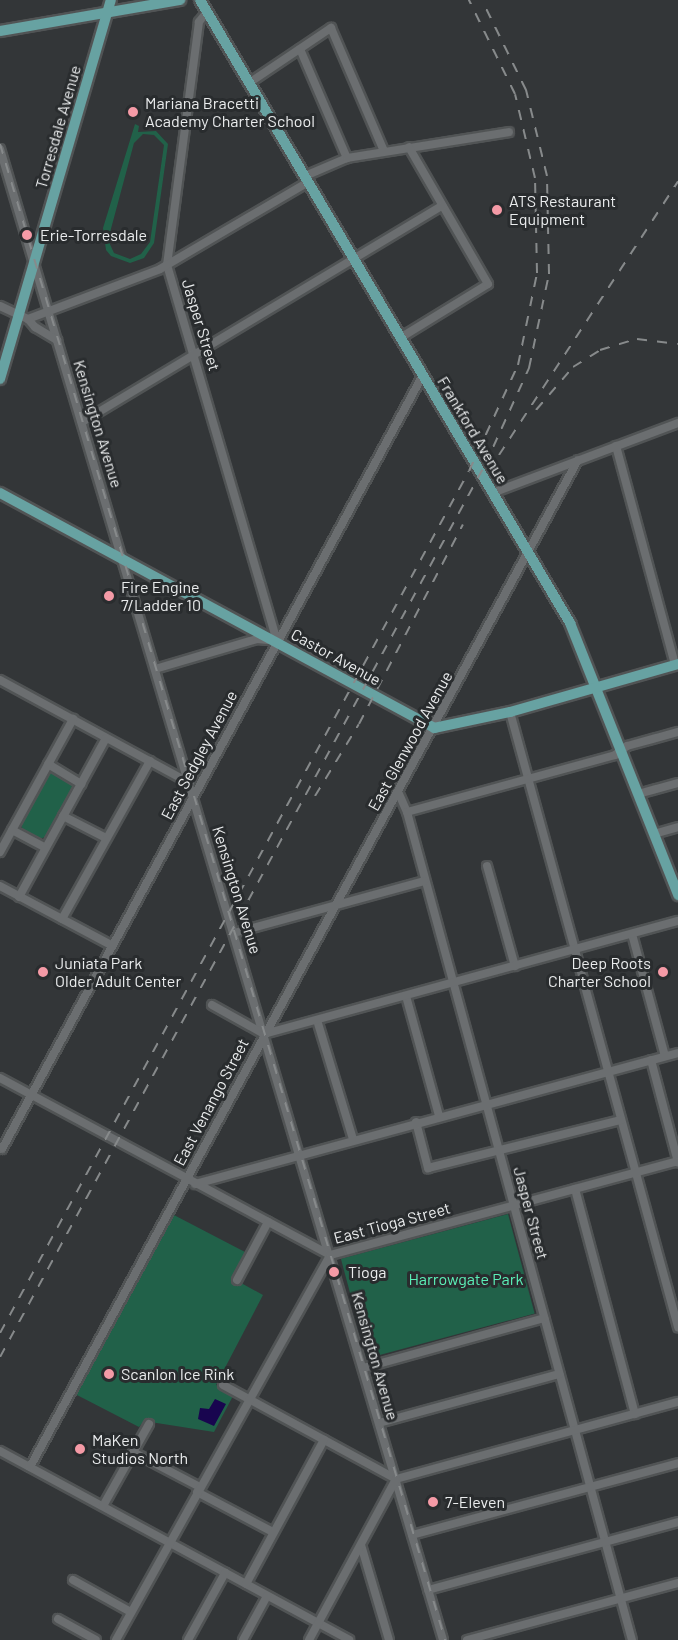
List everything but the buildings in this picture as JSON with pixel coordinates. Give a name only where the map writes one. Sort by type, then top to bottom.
[{"type":"main road","name":"Torresdale Avenue","points":[[0,379],[23,317],[34,262],[111,0]]},
{"type":"main road","points":[[0,31],[180,0]]},
{"type":"main road","name":"Frankford Avenue","points":[[200,0],[570,623],[654,834],[674,873],[678,895]]},
{"type":"main road","name":"Castor Avenue","points":[[0,493],[122,557],[434,728]]},
{"type":"main road","points":[[434,728],[510,712],[677,664]]},
{"type":"street","name":"Jasper Street","points":[[207,12],[199,22],[167,265],[196,356],[278,642]]},
{"type":"street","points":[[249,83],[331,28],[384,151]]},
{"type":"street","points":[[300,49],[347,158]]},
{"type":"street","points":[[23,317],[49,312],[167,265],[307,179],[347,158],[509,132]]},
{"type":"street","points":[[400,338],[488,284],[409,147]]},
{"type":"street","name":"Kensington Avenue","points":[[0,149],[443,1640]]},
{"type":"street","points":[[82,422],[196,356],[442,206]]},
{"type":"street","points":[[0,306],[23,317],[34,327],[57,340]]},
{"type":"street","name":"East Sedgley Avenue","points":[[2,1149],[423,375]]},
{"type":"street","points":[[492,493],[678,423]]},
{"type":"street","points":[[616,446],[677,664]]},
{"type":"street","name":"East Glenwood Avenue","points":[[264,1034],[399,794],[578,460]]},
{"type":"street","points":[[155,669],[258,639],[278,642]]},
{"type":"street","points":[[0,680],[190,783]]},
{"type":"street","points":[[510,712],[678,1327]]},
{"type":"street","points":[[0,852],[73,719]]},
{"type":"street","points":[[407,812],[621,752],[627,747],[678,732]]},
{"type":"street","points":[[19,897],[106,738]]},
{"type":"street","points":[[63,919],[150,761]]},
{"type":"street","points":[[48,764],[81,784]]},
{"type":"street","points":[[638,794],[678,783]]},
{"type":"street","name":"Jasper Street","points":[[399,794],[407,812],[632,1640]]},
{"type":"street","points":[[63,816],[106,838]]},
{"type":"street","points":[[654,834],[678,827]]},
{"type":"street","points":[[12,830],[46,848]]},
{"type":"street","points":[[487,866],[515,966]]},
{"type":"street","points":[[234,933],[424,881]]},
{"type":"street","points":[[0,886],[111,945]]},
{"type":"street","name":"East Venango Street","points":[[30,1467],[191,1181],[264,1034],[678,921]]},
{"type":"street","points":[[632,934],[665,1056]]},
{"type":"street","points":[[406,996],[439,1116]]},
{"type":"street","points":[[212,1005],[264,1034]]},
{"type":"street","points":[[317,1020],[353,1139]]},
{"type":"street","points":[[191,1181],[678,1053]]},
{"type":"street","points":[[651,1060],[678,1162]]},
{"type":"street","points":[[0,1078],[330,1255]]},
{"type":"street","points":[[416,1122],[428,1168],[621,1120]]},
{"type":"street","name":"East Tioga Street","points":[[116,1640],[330,1255],[678,1162]]},
{"type":"street","points":[[574,1189],[635,1413]]},
{"type":"street","points":[[237,1280],[268,1222]]},
{"type":"street","points":[[363,1368],[544,1318]]},
{"type":"street","points":[[378,1423],[559,1374]]},
{"type":"street","points":[[223,1384],[396,1479],[678,1402]]},
{"type":"street","points":[[103,1506],[149,1424]]},
{"type":"street","points":[[246,1584],[324,1440]]},
{"type":"street","points":[[0,1451],[349,1640]]},
{"type":"street","points":[[133,1452],[273,1532]]},
{"type":"street","points":[[412,1535],[678,1463]]},
{"type":"street","points":[[309,1640],[396,1479]]},
{"type":"street","points":[[428,1590],[678,1522]]},
{"type":"street","points":[[361,1545],[389,1640]]},
{"type":"street","points":[[188,1640],[225,1573]]},
{"type":"street","points":[[73,1580],[131,1612]]},
{"type":"street","points":[[467,1640],[678,1583]]},
{"type":"street","points":[[243,1640],[267,1596]]},
{"type":"street","points":[[58,1619],[96,1640]]},
{"type":"green space","points":[[135,124],[139,126],[138,132],[156,131],[168,144],[154,243],[144,258],[130,263],[111,256],[106,250],[103,228]],"holes":[[[143,134],[154,135],[164,145],[150,242],[141,254],[130,259],[114,253],[108,240],[134,143]]]},
{"type":"green space","points":[[57,773],[72,783],[73,792],[48,836],[37,840],[23,832],[20,820],[46,774]]},
{"type":"green space","points":[[172,1214],[245,1252],[232,1278],[263,1295],[216,1385],[233,1396],[214,1432],[144,1421],[139,1427],[75,1394]]},
{"type":"green space","name":"Harrowgate Park","points":[[508,1214],[535,1313],[368,1358],[341,1259]]},
{"type":"shaded area","points":[[215,1399],[226,1404],[214,1426],[198,1419],[200,1408],[209,1409]]},
{"type":"railway","points":[[0,1333],[469,471],[518,365],[537,273],[535,178],[515,94],[469,0]]},
{"type":"railway","points":[[0,1357],[485,465],[529,368],[549,274],[547,176],[526,90],[482,0]]},
{"type":"railway","points":[[0,144],[445,1640]]},
{"type":"railway","points":[[499,455],[678,181]]},
{"type":"railway","points":[[536,410],[573,367],[600,350],[637,339],[678,344]]},
{"type":"railway","points":[[315,796],[359,724],[463,524]]},
{"type":"place","name":"Mariana Bracetti Academy Charter School","points":[[133,112]]},
{"type":"place","name":"ATS Restaurant Equipment","points":[[497,210]]},
{"type":"place","name":"Erie-Torresdale","points":[[27,235]]},
{"type":"place","name":"Fire Engine 7/Ladder 10","points":[[109,596]]},
{"type":"place","name":"Juniata Park Older Adult Center","points":[[43,972]]},
{"type":"place","name":"Deep Roots Charter School","points":[[663,972]]},
{"type":"place","name":"Tioga","points":[[334,1272]]},
{"type":"place","name":"Scanlon Ice Rink","points":[[109,1374]]},
{"type":"place","name":"MaKen Studios North","points":[[80,1449]]},
{"type":"place","name":"7-Eleven","points":[[433,1502]]}]
